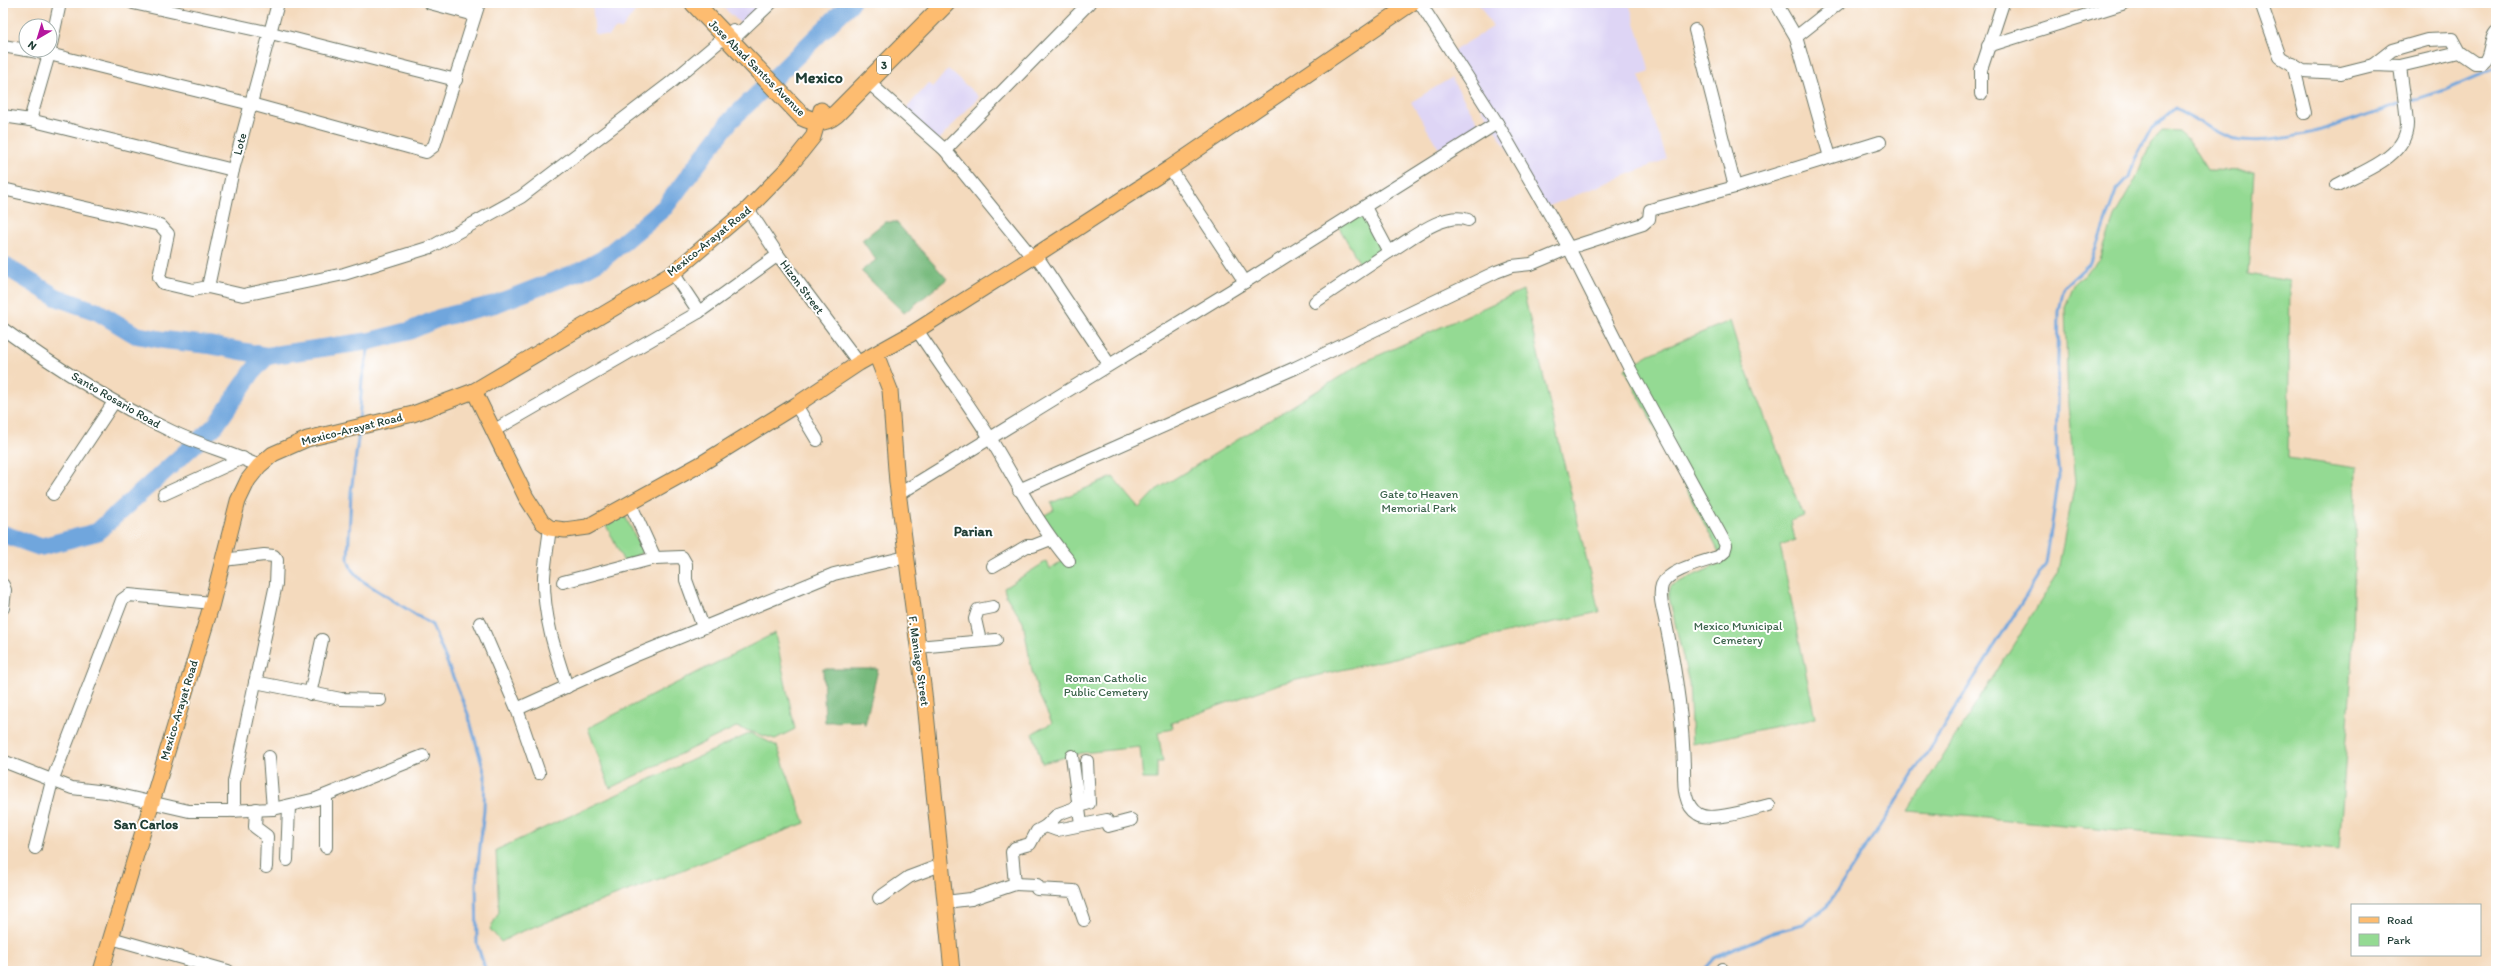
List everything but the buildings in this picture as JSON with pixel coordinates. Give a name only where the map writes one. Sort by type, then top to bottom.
[{"type":"highway","name":"Jose Abad Santos Avenue","points":[[694,3],[731,36],[792,100],[803,117],[811,121],[820,116],[830,103],[932,3]]},
{"type":"highway","name":"Jose Abad Santos Avenue","points":[[709,3],[731,36]]},
{"type":"highway","name":"Jose Abad Santos Avenue","points":[[820,116],[828,120],[836,114],[867,81],[946,3]]},
{"type":"main road","points":[[474,391],[534,512],[542,522],[550,528],[565,530],[588,527],[796,406],[859,363],[917,330],[1034,256],[1170,168],[1412,3]]},
{"type":"main road","name":"Mexico-Arayat Road","points":[[101,971],[212,603],[238,501],[248,480],[259,466],[285,447],[307,439],[374,424],[422,411],[474,391],[673,272],[748,209],[789,167],[813,137],[820,116]]},
{"type":"main road","name":"F. Maniago Street","points":[[876,354],[890,390],[899,494],[917,648],[924,693],[952,971]]},
{"type":"street","points":[[57,18],[60,3]]},
{"type":"street","points":[[132,3],[271,33],[456,80]]},
{"type":"street","name":"Lote","points":[[208,287],[234,170],[278,3]]},
{"type":"street","points":[[430,3],[475,15]]},
{"type":"street","points":[[58,56],[251,104],[426,152],[434,146],[456,80],[478,3]]},
{"type":"street","points":[[3,189],[160,226],[168,234],[159,277],[163,283],[193,290],[208,287],[243,295],[344,274],[431,247],[447,240],[521,197],[614,128],[771,3]]},
{"type":"street","points":[[946,150],[1090,3]]},
{"type":"street","points":[[1420,3],[1497,123],[1569,248],[1631,371],[1726,545],[1724,552],[1718,557],[1669,577],[1663,584],[1660,595],[1674,660],[1683,720],[1684,776],[1687,804],[1698,814],[1710,818],[1769,805]]},
{"type":"street","points":[[1776,3],[1796,37],[1830,157]]},
{"type":"street","points":[[1796,37],[1839,3]]},
{"type":"street","points":[[1981,94],[1982,70],[1988,46],[2004,3]]},
{"type":"street","points":[[2261,3],[2280,57],[2303,71],[2341,73],[2373,64],[2400,66],[2459,52]]},
{"type":"street","points":[[1988,46],[2117,4]]},
{"type":"street","points":[[1695,30],[1735,187]]},
{"type":"street","points":[[2373,64],[2392,50],[2427,40],[2452,39],[2459,52],[2475,63],[2483,63],[2487,60],[2492,36],[2496,32]]},
{"type":"street","points":[[3,46],[18,49]]},
{"type":"street","points":[[30,120],[48,58]]},
{"type":"street","points":[[2293,64],[2305,113]]},
{"type":"street","points":[[2338,185],[2389,155],[2398,148],[2407,125],[2400,66]]},
{"type":"street","points":[[867,81],[946,150],[1034,256],[1109,364]]},
{"type":"street","points":[[3,116],[30,120],[234,170]]},
{"type":"street","points":[[899,494],[1245,282],[1497,123]]},
{"type":"street","points":[[1019,490],[1289,371],[1496,272],[1512,266],[1531,264],[1569,248],[1643,224],[1649,219],[1650,210],[1735,187],[1880,142]]},
{"type":"street","points":[[1170,168],[1245,282]]},
{"type":"street","points":[[1365,207],[1388,252]]},
{"type":"street","name":"Hizon Street","points":[[748,209],[778,255],[859,363]]},
{"type":"street","points":[[1315,302],[1426,228],[1458,218],[1468,220]]},
{"type":"street","points":[[493,431],[699,312],[778,255]]},
{"type":"street","points":[[673,272],[699,312]]},
{"type":"street","name":"Santo Rosario Road","points":[[3,329],[37,353],[114,402],[172,432],[224,450],[259,466]]},
{"type":"street","points":[[917,330],[991,439],[1019,490],[1050,539],[1068,561]]},
{"type":"street","points":[[52,494],[114,402]]},
{"type":"street","points":[[796,406],[817,440]]},
{"type":"street","points":[[164,494],[243,458]]},
{"type":"street","points":[[630,503],[655,558]]},
{"type":"street","points":[[550,528],[544,578],[545,601],[550,636],[567,688]]},
{"type":"street","points":[[993,566],[1027,546],[1032,546],[1050,539]]},
{"type":"street","points":[[223,560],[264,555],[274,556],[277,560],[276,584],[234,782],[234,811]]},
{"type":"street","points":[[563,582],[655,558],[682,557],[685,560],[686,580],[703,627]]},
{"type":"street","points":[[517,709],[703,627],[834,574],[906,557]]},
{"type":"street","points":[[3,585],[5,590],[3,608]]},
{"type":"street","points":[[35,848],[52,781],[125,596],[212,603]]},
{"type":"street","points":[[980,641],[976,614],[978,610],[993,607]]},
{"type":"street","points":[[480,623],[517,709],[539,773]]},
{"type":"street","points":[[310,694],[322,640]]},
{"type":"street","points":[[917,648],[996,640]]},
{"type":"street","points":[[255,682],[310,694],[350,700],[380,700]]},
{"type":"street","points":[[3,761],[72,788],[106,792],[151,804],[189,811],[234,811],[273,809],[326,796],[423,756]]},
{"type":"street","points":[[1072,756],[1081,824]]},
{"type":"street","points":[[269,757],[273,809]]},
{"type":"street","points":[[1015,884],[1012,852],[1015,848],[1030,844],[1037,831],[1046,826],[1058,814],[1089,803],[1087,761]]},
{"type":"street","points":[[326,796],[326,847]]},
{"type":"street","points":[[287,860],[289,806]]},
{"type":"street","points":[[256,809],[255,827],[267,836],[266,867]]},
{"type":"street","points":[[1046,826],[1057,830],[1107,820],[1108,826],[1131,820]]},
{"type":"street","points":[[879,898],[909,877],[941,865]]},
{"type":"street","points":[[945,902],[977,898],[1015,884],[1037,884],[1037,889],[1074,891],[1084,920]]},
{"type":"street","points":[[111,938],[228,971]]},
{"type":"shaded area","points":[[592,3],[641,3],[622,29],[615,29],[609,36],[595,34]]},
{"type":"shaded area","points":[[719,3],[762,3],[741,24]]},
{"type":"shaded area","points":[[1478,3],[1629,3],[1650,71],[1639,75],[1667,159],[1544,208],[1448,54],[1493,27]]},
{"type":"shaded area","points":[[948,69],[979,97],[938,141],[904,111],[929,83],[933,87]]},
{"type":"shaded area","points":[[1451,78],[1479,124],[1439,149],[1411,102]]},
{"type":"green space","points":[[2162,131],[2179,132],[2189,141],[2207,170],[2254,171],[2248,274],[2290,281],[2288,458],[2356,468],[2353,654],[2339,850],[1909,811],[2057,575],[2075,483],[2068,404],[2065,307],[2074,284],[2100,259],[2115,215],[2135,180],[2151,143]]},
{"type":"green space","points":[[1359,212],[1384,254],[1362,267],[1337,224]]},
{"type":"green space","points":[[885,222],[896,222],[947,279],[904,313],[861,271],[876,260],[862,240]]},
{"type":"green space","name":"Gate to Heaven Memorial Park","points":[[1523,290],[1599,612],[1279,684],[1171,723],[1172,729],[1158,732],[1163,762],[1157,762],[1157,779],[1143,779],[1140,747],[1082,753],[1042,763],[1033,733],[1052,723],[1039,695],[1032,671],[1023,622],[1006,596],[1004,588],[1047,561],[1050,569],[1066,559],[1039,518],[1054,510],[1051,503],[1113,477],[1139,508],[1156,490],[1364,362]]},
{"type":"green space","name":"Mexico Municipal Cemetery","points":[[1730,321],[1743,363],[1804,516],[1791,521],[1795,540],[1780,545],[1815,718],[1692,744],[1689,683],[1668,593],[1670,586],[1724,562],[1625,369],[1650,354]]},
{"type":"green space","points":[[625,516],[643,552],[624,562],[606,525]]},
{"type":"green space","points":[[775,633],[795,729],[775,739],[736,727],[610,788],[588,728]]},
{"type":"green space","points":[[823,669],[878,669],[865,725],[863,721],[825,722]]},
{"type":"green space","points":[[751,733],[777,746],[805,823],[518,933],[501,942],[490,929],[499,912],[496,850]]},
{"type":"waterway","points":[[3,265],[56,297],[98,312],[136,335],[164,340],[209,345],[267,356],[370,341],[409,331],[439,318],[495,304],[583,270],[603,259],[665,207],[730,121],[851,3]]},
{"type":"waterway","points":[[2408,102],[2445,90],[2496,68]]},
{"type":"waterway","points":[[1702,971],[1714,958],[1774,932],[1803,924],[1827,906],[1901,794],[2046,564],[2059,476],[2056,447],[2059,311],[2064,287],[2091,262],[2116,191],[2129,177],[2135,159],[2151,129],[2175,108],[2214,130],[2235,139],[2255,141],[2276,139],[2298,136],[2320,130],[2402,103]]},
{"type":"waterway","points":[[359,422],[362,380],[370,341]]},
{"type":"waterway","points":[[3,534],[40,547],[97,532],[216,425],[253,371],[267,356]]},
{"type":"waterway","points":[[359,432],[351,492],[348,560],[352,570],[361,580],[432,625],[468,714],[485,775],[484,810],[476,884],[477,944],[486,971]]},
{"type":"district","name":"Mexico","points":[[819,77]]},
{"type":"district","name":"Parian","points":[[973,531]]},
{"type":"district","name":"San Carlos","points":[[146,824]]},
{"type":"park label","name":"Roman Catholic Public Cemetery","points":[[1106,685]]}]
